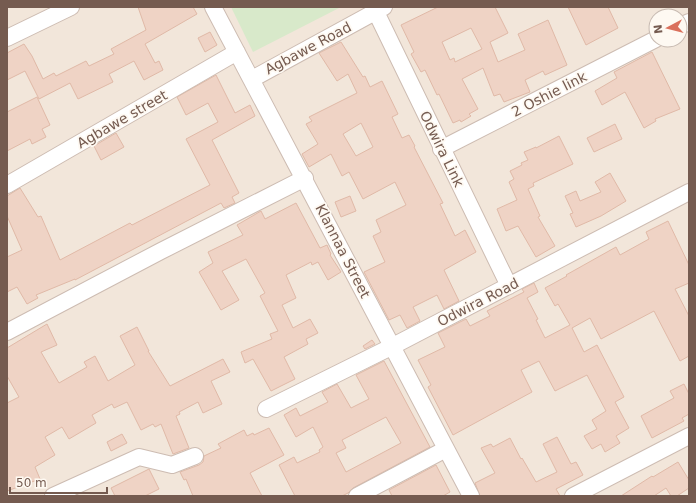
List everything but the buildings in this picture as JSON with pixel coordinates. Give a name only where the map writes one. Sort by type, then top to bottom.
[{"type":"street","points":[[7,38],[71,7]]},
{"type":"street","name":"Klannaa Street","points":[[213,7],[305,178],[391,347],[471,496]]},
{"type":"street","name":"Agbawe Road","points":[[252,78],[380,9]]},
{"type":"street","name":"Odwira Link","points":[[380,9],[441,149],[509,286]]},
{"type":"street","name":"2 Oshie link","points":[[441,149],[648,43]]},
{"type":"street","name":"Agbawe street","points":[[7,186],[237,52]]},
{"type":"street","points":[[7,332],[161,251],[305,178]]},
{"type":"street","name":"Odwira Road","points":[[266,409],[391,347],[689,192]]},
{"type":"street","points":[[573,496],[689,436]]},
{"type":"street","points":[[357,496],[446,449]]},
{"type":"street","points":[[53,496],[139,457],[172,465],[195,456]]},
{"type":"shaded area","points":[[7,7],[689,7],[689,496],[7,496]]},
{"type":"green space","points":[[231,7],[341,7],[253,52]]}]
